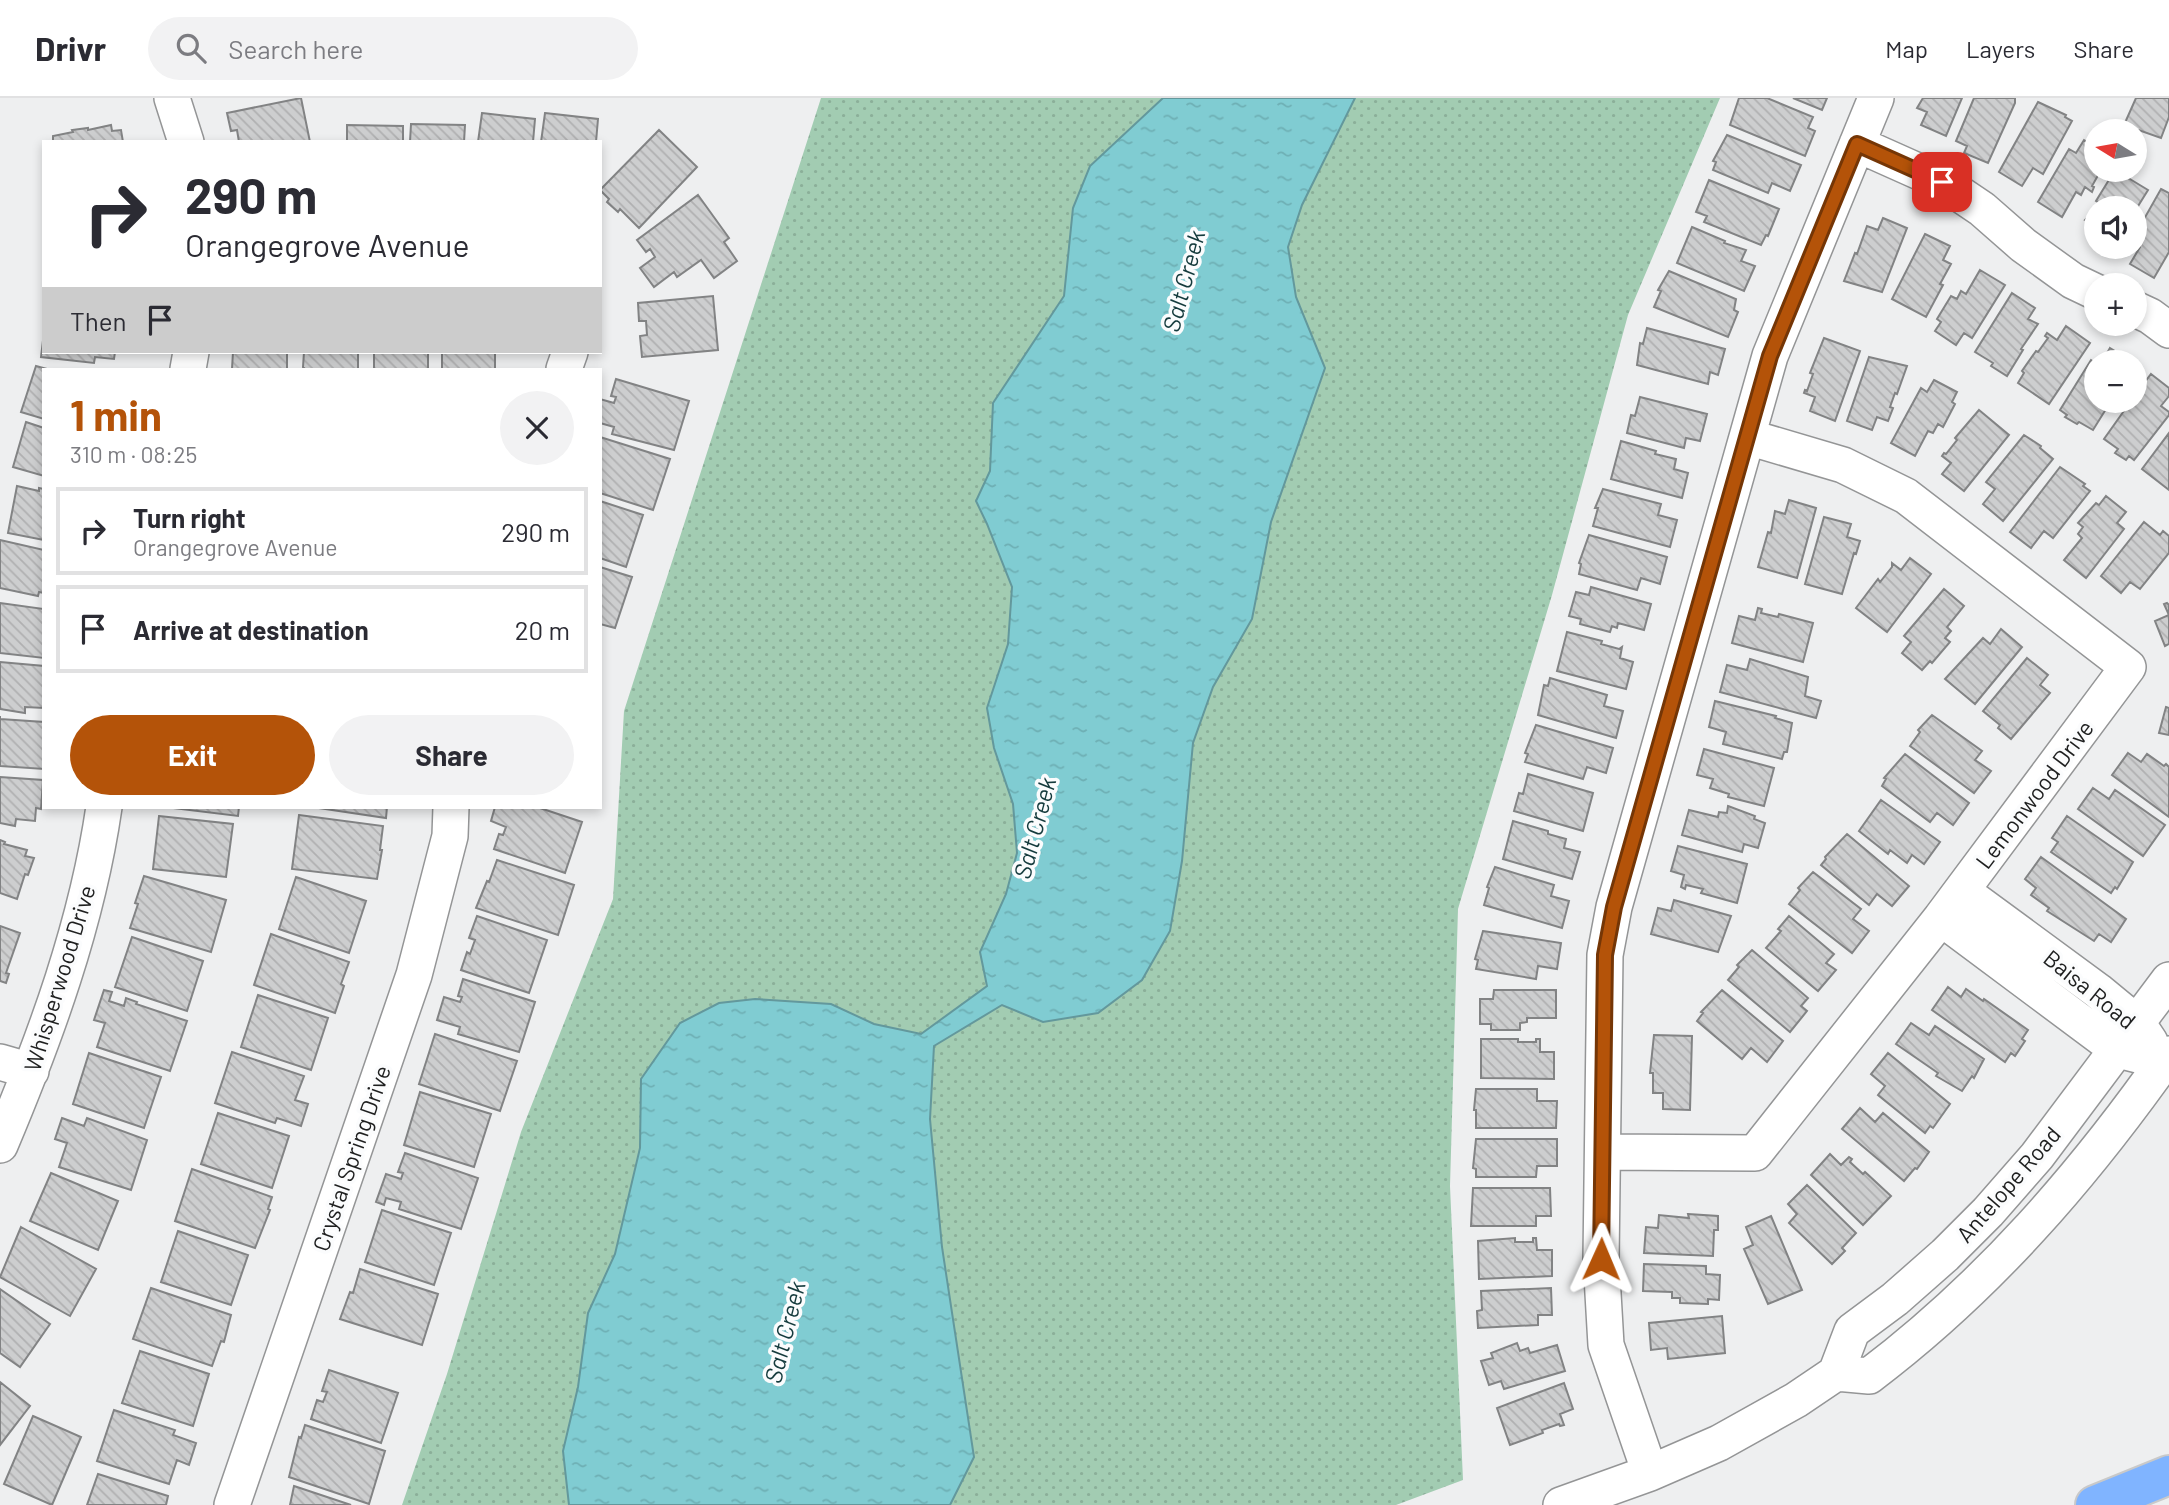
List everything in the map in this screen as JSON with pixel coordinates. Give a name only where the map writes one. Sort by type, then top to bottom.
[{"type":"highway","points":[[2095,1505],[2169,1475]]},
{"type":"street","points":[[173,98],[185,140]]},
{"type":"street","points":[[1650,1473],[1606,1345],[1601,1259],[1605,955],[1614,907],[1770,356],[1876,98]]},
{"type":"street","points":[[1857,144],[1942,182],[1982,209],[2023,245],[2084,286]]},
{"type":"street","points":[[2147,315],[2169,330]]},
{"type":"street","name":"Lemonwood Drive","points":[[1603,1152],[1755,1153],[1952,904],[2128,667],[1906,496],[1843,465],[1748,438]]},
{"type":"street","name":"Whisperwood Drive","points":[[0,1145],[15,1067],[73,950],[97,850],[104,809]]},
{"type":"street","name":"Crystal Spring Drive","points":[[232,1505],[414,975],[450,836],[451,809]]},
{"type":"street","name":"Baisa Road","points":[[1952,904],[2098,991],[2128,1037],[2167,1060]]},
{"type":"street","name":"Antelope Road","points":[[2167,1060],[2045,1214],[1956,1305],[1869,1376],[1836,1373],[1852,1331],[1935,1264],[1988,1212],[2037,1156],[2169,980]]},
{"type":"street","points":[[1561,1505],[1650,1473],[1730,1437],[1796,1400],[1836,1373]]},
{"type":"green space","points":[[821,98],[1720,98],[1628,315],[1552,595],[1458,909],[1450,1186],[1463,1480],[1396,1505],[402,1505],[447,1374],[521,1132],[613,899],[624,711]]},
{"type":"water","name":"Salt Creek","points":[[1163,98],[1355,98],[1302,205],[1288,247],[1296,297],[1325,368],[1271,522],[1252,619],[1213,687],[1193,743],[1182,861],[1170,931],[1142,980],[1098,1013],[1043,1022],[1002,1005],[934,1046],[930,1119],[942,1247],[974,1457],[950,1505],[569,1505],[563,1451],[578,1387],[588,1313],[615,1254],[640,1148],[641,1079],[680,1023],[719,1003],[755,999],[831,1004],[874,1024],[921,1034],[987,986],[980,952],[1006,894],[1017,853],[1013,804],[994,748],[987,708],[1008,644],[1012,587],[976,501],[990,471],[993,403],[1064,296],[1073,208],[1090,166]]},
{"type":"building","points":[[301,98],[310,140],[239,140],[237,130],[231,131],[227,113]]},
{"type":"building","points":[[1739,98],[1767,98],[1813,117],[1808,128],[1815,131],[1805,156],[1730,125]]},
{"type":"building","points":[[1793,98],[1827,98],[1822,110]]},
{"type":"building","points":[[1923,98],[1962,98],[1946,136],[1921,125],[1927,112],[1917,108]]},
{"type":"building","points":[[1974,98],[2015,98],[1988,163],[1964,153],[1967,146],[1956,141]]},
{"type":"building","points":[[2136,98],[2169,98],[2169,117],[2161,138],[2147,133],[2147,119],[2127,119]]},
{"type":"building","points":[[2038,102],[2066,115],[2065,117],[2072,121],[2043,174],[2033,168],[2022,186],[1999,172]]},
{"type":"building","points":[[482,113],[535,119],[533,140],[478,140]]},
{"type":"building","points":[[545,113],[598,119],[596,140],[541,140]]},
{"type":"building","points":[[411,124],[465,125],[464,140],[410,140]]},
{"type":"building","points":[[111,125],[112,131],[121,130],[123,140],[53,140],[53,136],[73,132],[72,130]]},
{"type":"building","points":[[347,125],[403,126],[403,140],[347,140]]},
{"type":"building","points":[[659,130],[697,167],[639,228],[620,209],[618,212],[607,202],[609,199],[602,192],[602,188]]},
{"type":"building","points":[[1727,135],[1801,165],[1790,191],[1772,183],[1768,193],[1713,170],[1716,162],[1713,161]]},
{"type":"building","points":[[2084,140],[2084,182],[2094,182],[2094,187],[2092,192],[2085,187],[2081,195],[2076,192],[2062,217],[2038,202],[2069,149],[2076,153]]},
{"type":"building","points":[[1709,180],[1779,209],[1768,236],[1766,235],[1761,245],[1704,222],[1707,216],[1696,212]]},
{"type":"building","points":[[2108,182],[2135,182],[2148,190],[2144,196],[2099,196]]},
{"type":"building","points":[[2161,189],[2169,193],[2169,252],[2154,278],[2130,264],[2133,259],[2147,259],[2147,214]]},
{"type":"building","points":[[698,195],[729,238],[724,242],[737,261],[714,278],[701,260],[677,277],[674,272],[654,287],[640,268],[655,257],[650,249],[646,252],[637,240]]},
{"type":"building","points":[[1883,218],[1907,228],[1882,292],[1844,281],[1867,226],[1878,230]]},
{"type":"building","points":[[1692,227],[1725,241],[1724,243],[1746,250],[1741,261],[1755,266],[1744,291],[1677,263]]},
{"type":"building","points":[[1925,234],[1950,246],[1943,260],[1951,264],[1926,317],[1892,299]]},
{"type":"building","points":[[1980,270],[2005,285],[1972,338],[1964,333],[1956,345],[1935,331],[1941,322],[1937,319],[1951,296],[1957,299],[1961,291],[1966,294]]},
{"type":"building","points":[[1669,271],[1736,299],[1734,310],[1738,312],[1728,337],[1654,307],[1661,291],[1658,290]]},
{"type":"building","points":[[2012,293],[2035,308],[2028,319],[2038,324],[2007,376],[1975,352]]},
{"type":"building","points":[[713,296],[718,350],[642,357],[640,336],[647,335],[646,321],[639,321],[638,303]]},
{"type":"building","points":[[2066,326],[2090,343],[2049,404],[2018,383],[2024,373],[2022,371],[2048,338],[2045,336],[2047,333],[2057,340]]},
{"type":"building","points":[[1647,328],[1725,349],[1718,375],[1710,372],[1708,384],[1637,365],[1640,343],[1643,344]]},
{"type":"building","points":[[1824,338],[1860,351],[1835,421],[1810,411],[1815,397],[1804,393],[1807,391],[1813,374],[1810,373]]},
{"type":"building","points":[[42,349],[42,354],[115,354],[114,359],[95,357],[94,363],[41,357]]},
{"type":"building","points":[[233,354],[287,354],[287,368],[232,368]]},
{"type":"building","points":[[304,354],[358,354],[358,368],[303,367]]},
{"type":"building","points":[[374,354],[428,354],[428,368],[374,368]]},
{"type":"building","points":[[442,354],[495,354],[495,368],[442,368]]},
{"type":"building","points":[[1869,357],[1907,366],[1890,407],[1893,408],[1888,421],[1877,417],[1872,430],[1847,421]]},
{"type":"building","points":[[36,366],[43,368],[42,418],[21,412]]},
{"type":"building","points":[[2084,371],[2084,413],[2104,413],[2093,430],[2065,417],[2067,415],[2060,410]]},
{"type":"building","points":[[2151,374],[2169,388],[2169,396],[2161,406],[2169,415],[2134,460],[2129,456],[2126,460],[2115,453],[2118,449],[2104,439],[2122,413],[2147,413],[2147,379]]},
{"type":"building","points":[[616,379],[689,401],[674,450],[612,434],[614,427],[602,424],[602,400],[614,403],[616,397],[611,396]]},
{"type":"building","points":[[1934,380],[1957,392],[1952,402],[1955,404],[1943,427],[1938,424],[1933,433],[1928,431],[1915,456],[1891,443],[1921,388],[1927,392]]},
{"type":"building","points":[[1640,397],[1707,414],[1700,441],[1686,438],[1684,448],[1627,433],[1631,415],[1635,416]]},
{"type":"building","points":[[1979,410],[2009,435],[1964,491],[1942,474],[1951,463],[1942,456]]},
{"type":"building","points":[[26,422],[42,427],[42,475],[13,467]]},
{"type":"building","points":[[2169,433],[2169,490],[2142,469]]},
{"type":"building","points":[[2024,435],[2041,446],[2053,459],[2003,521],[1983,504],[1995,489],[1986,482]]},
{"type":"building","points":[[602,438],[670,459],[653,510],[602,494]]},
{"type":"building","points":[[1621,441],[1676,459],[1674,469],[1688,473],[1682,498],[1611,479]]},
{"type":"building","points":[[2060,467],[2085,484],[2083,486],[2090,491],[2053,538],[2044,531],[2031,548],[2010,532]]},
{"type":"building","points":[[17,486],[39,491],[39,488],[42,489],[42,540],[8,533]]},
{"type":"building","points":[[1603,489],[1661,504],[1658,515],[1677,520],[1670,547],[1593,526],[1598,508],[1595,508]]},
{"type":"building","points":[[2106,496],[2126,512],[2117,523],[2124,529],[2086,578],[2064,560],[2082,538],[2078,534],[2083,527],[2078,523]]},
{"type":"building","points":[[1789,500],[1816,508],[1797,578],[1758,567],[1768,532],[1771,533],[1775,511],[1785,514]]},
{"type":"building","points":[[602,502],[643,515],[626,567],[602,559]]},
{"type":"building","points":[[1824,517],[1851,524],[1847,537],[1860,541],[1842,594],[1805,584]]},
{"type":"building","points":[[2144,522],[2160,535],[2163,531],[2169,536],[2169,553],[2140,589],[2130,582],[2121,593],[2101,576]]},
{"type":"building","points":[[1589,535],[1667,557],[1660,584],[1641,578],[1637,590],[1579,574],[1579,563]]},
{"type":"building","points":[[0,540],[42,550],[42,593],[39,592],[38,596],[0,588]]},
{"type":"building","points":[[1910,558],[1931,574],[1887,632],[1856,608],[1878,579],[1880,582],[1892,567],[1892,563],[1901,570]]},
{"type":"building","points":[[602,568],[632,577],[615,628],[602,625]]},
{"type":"building","points":[[1591,587],[1651,604],[1644,630],[1618,623],[1617,628],[1612,626],[1610,632],[1580,624],[1581,619],[1569,616],[1576,592],[1589,595]]},
{"type":"building","points":[[1944,589],[1964,606],[1947,627],[1951,631],[1945,638],[1950,642],[1932,663],[1930,661],[1922,670],[1902,653],[1911,642],[1904,636]]},
{"type":"building","points":[[0,603],[42,609],[42,658],[0,653]]},
{"type":"building","points":[[1758,608],[1762,609],[1761,613],[1778,617],[1779,614],[1813,623],[1803,662],[1732,643],[1739,616],[1755,620]]},
{"type":"building","points":[[2169,615],[2169,644],[2165,646],[2155,621]]},
{"type":"building","points":[[2001,629],[2022,647],[1975,704],[1945,679],[1983,638],[1990,644]]},
{"type":"building","points":[[1567,632],[1602,641],[1601,644],[1619,649],[1622,647],[1620,658],[1633,662],[1626,689],[1557,671]]},
{"type":"building","points":[[2027,658],[2048,675],[2040,685],[2050,693],[2011,739],[1998,728],[2000,725],[1983,711]]},
{"type":"building","points":[[1750,659],[1808,677],[1805,696],[1821,701],[1816,718],[1720,692],[1727,665],[1747,670]]},
{"type":"building","points":[[0,662],[42,666],[42,708],[25,707],[25,713],[0,709]]},
{"type":"building","points":[[1550,678],[1607,695],[1604,706],[1623,711],[1616,738],[1538,715],[1544,685],[1548,686]]},
{"type":"building","points":[[1715,701],[1776,716],[1775,718],[1792,723],[1787,752],[1784,752],[1782,759],[1723,744],[1726,732],[1709,727]]},
{"type":"building","points":[[2166,707],[2169,708],[2169,735],[2159,733]]},
{"type":"building","points":[[1932,715],[1982,751],[1975,760],[1991,771],[1974,793],[1910,746],[1920,732],[1918,730]]},
{"type":"building","points":[[0,719],[42,722],[42,769],[0,766]]},
{"type":"building","points":[[1536,725],[1613,748],[1606,773],[1587,767],[1583,779],[1525,762],[1528,754],[1525,753]]},
{"type":"building","points":[[1704,749],[1774,768],[1764,806],[1728,797],[1729,794],[1710,788],[1713,779],[1697,775]]},
{"type":"building","points":[[2128,753],[2141,762],[2147,754],[2169,767],[2169,817],[2112,775]]},
{"type":"building","points":[[1905,754],[1969,803],[1953,825],[1937,813],[1930,822],[1882,786],[1886,779],[1884,778]]},
{"type":"building","points":[[1528,774],[1593,793],[1583,831],[1514,811],[1519,793],[1523,794]]},
{"type":"building","points":[[0,777],[42,780],[41,809],[36,808],[35,821],[16,819],[15,826],[0,823]]},
{"type":"building","points":[[2093,788],[2109,799],[2115,790],[2165,825],[2143,856],[2078,809]]},
{"type":"building","points":[[1881,800],[1940,842],[1924,864],[1912,855],[1907,863],[1890,850],[1888,854],[1859,831]]},
{"type":"building","points":[[1728,806],[1755,816],[1754,819],[1765,823],[1758,848],[1744,844],[1742,852],[1682,835],[1689,810],[1718,817],[1719,812],[1727,813]]},
{"type":"building","points":[[181,809],[239,809],[238,816]]},
{"type":"building","points":[[325,809],[387,809],[386,818]]},
{"type":"building","points":[[494,809],[543,809],[582,822],[565,873],[494,849],[499,834],[503,835],[506,827],[491,821]]},
{"type":"building","points":[[299,815],[383,826],[377,879],[292,869]]},
{"type":"building","points":[[159,816],[233,824],[226,877],[153,869]]},
{"type":"building","points":[[2067,816],[2133,862],[2117,889],[2115,887],[2111,893],[2051,852],[2058,842],[2052,838]]},
{"type":"building","points":[[1513,821],[1566,839],[1564,848],[1580,852],[1572,879],[1503,859]]},
{"type":"building","points":[[1847,834],[1909,886],[1892,906],[1877,894],[1869,905],[1821,865]]},
{"type":"building","points":[[0,840],[5,842],[4,844],[27,850],[25,856],[34,858],[28,875],[25,874],[17,899],[0,893]]},
{"type":"building","points":[[1678,846],[1747,864],[1737,903],[1701,893],[1703,889],[1686,885],[1685,889],[1681,887],[1684,875],[1671,871]]},
{"type":"building","points":[[2041,857],[2126,919],[2111,942],[2099,934],[2094,941],[2047,911],[2049,908],[2031,895],[2036,888],[2025,879]]},
{"type":"building","points":[[497,860],[574,885],[558,935],[476,908]]},
{"type":"building","points":[[1495,867],[1554,885],[1551,896],[1569,901],[1562,928],[1484,905],[1489,888],[1487,887]]},
{"type":"building","points":[[1813,872],[1861,909],[1853,919],[1869,931],[1852,953],[1789,904],[1800,890],[1798,888]]},
{"type":"building","points":[[144,876],[226,900],[211,952],[130,928]]},
{"type":"building","points":[[296,877],[366,901],[349,953],[279,929]]},
{"type":"building","points":[[1674,900],[1731,916],[1718,952],[1651,934],[1658,908],[1671,911]]},
{"type":"building","points":[[477,916],[547,940],[529,993],[461,970],[467,952],[470,954],[475,940],[469,938]]},
{"type":"building","points":[[1789,916],[1834,954],[1826,963],[1836,970],[1818,991],[1766,948],[1781,931],[1778,929]]},
{"type":"building","points":[[0,926],[20,933],[6,973],[9,974],[6,983],[0,981]]},
{"type":"building","points":[[1483,931],[1561,943],[1557,969],[1538,966],[1536,979],[1476,969],[1478,960],[1475,959]]},
{"type":"building","points":[[271,934],[349,962],[335,1013],[254,985]]},
{"type":"building","points":[[132,937],[203,961],[187,1011],[115,987]]},
{"type":"building","points":[[1752,950],[1808,998],[1801,1006],[1807,1011],[1790,1032],[1728,980],[1739,967],[1737,965]]},
{"type":"building","points":[[463,979],[535,1002],[519,1052],[458,1034],[460,1027],[437,1020],[444,997],[460,1002],[462,997],[458,996]]},
{"type":"building","points":[[1948,987],[1961,997],[1966,989],[2028,1030],[2022,1039],[2025,1041],[2015,1056],[2011,1053],[2005,1062],[1932,1010]]},
{"type":"building","points":[[104,990],[112,992],[109,1001],[124,1006],[126,998],[187,1021],[170,1071],[97,1047],[105,1023],[94,1020]]},
{"type":"building","points":[[1494,990],[1556,990],[1556,1018],[1527,1018],[1527,1022],[1520,1023],[1520,1030],[1491,1030],[1491,1024],[1480,1024],[1480,999],[1493,999]]},
{"type":"building","points":[[1722,990],[1783,1041],[1767,1062],[1751,1048],[1742,1059],[1697,1021],[1703,1013],[1701,1012]]},
{"type":"building","points":[[258,995],[328,1018],[311,1070],[241,1047]]},
{"type":"building","points":[[1911,1023],[1929,1035],[1935,1026],[1984,1059],[1974,1078],[1972,1076],[1962,1091],[1936,1076],[1938,1073],[1896,1044]]},
{"type":"building","points":[[435,1034],[517,1061],[500,1111],[419,1084]]},
{"type":"building","points":[[1654,1035],[1692,1036],[1690,1110],[1663,1109],[1663,1093],[1653,1093],[1653,1073],[1650,1073]]},
{"type":"building","points":[[1481,1039],[1536,1042],[1536,1039],[1540,1039],[1540,1052],[1554,1052],[1554,1079],[1481,1078]]},
{"type":"building","points":[[232,1052],[304,1076],[295,1100],[308,1104],[301,1126],[277,1118],[275,1123],[215,1103]]},
{"type":"building","points":[[89,1053],[161,1077],[144,1128],[73,1104]]},
{"type":"building","points":[[1888,1053],[1950,1104],[1933,1128],[1930,1126],[1925,1133],[1878,1095],[1885,1086],[1871,1074]]},
{"type":"building","points":[[1476,1089],[1537,1089],[1537,1101],[1557,1101],[1556,1128],[1476,1128]]},
{"type":"building","points":[[420,1092],[491,1114],[474,1167],[404,1145]]},
{"type":"building","points":[[1860,1108],[1875,1122],[1883,1113],[1929,1152],[1904,1181],[1842,1129]]},
{"type":"building","points":[[218,1113],[289,1136],[272,1188],[201,1164]]},
{"type":"building","points":[[62,1118],[84,1126],[87,1118],[147,1140],[131,1190],[59,1167],[67,1143],[55,1139]]},
{"type":"building","points":[[1476,1139],[1557,1139],[1557,1166],[1537,1166],[1536,1177],[1476,1177],[1476,1169],[1473,1168]]},
{"type":"building","points":[[405,1153],[478,1178],[461,1229],[399,1209],[401,1202],[386,1198],[384,1205],[376,1202],[386,1174],[401,1179],[403,1173],[398,1172]]},
{"type":"building","points":[[1830,1154],[1841,1165],[1849,1157],[1852,1159],[1850,1162],[1891,1196],[1863,1225],[1811,1175]]},
{"type":"building","points":[[192,1169],[272,1197],[268,1209],[270,1210],[255,1248],[175,1221]]},
{"type":"building","points":[[51,1173],[118,1201],[98,1250],[30,1221]]},
{"type":"building","points":[[1807,1185],[1856,1233],[1842,1248],[1845,1251],[1832,1264],[1789,1223],[1797,1214],[1788,1204]]},
{"type":"building","points":[[1473,1188],[1550,1188],[1551,1216],[1536,1216],[1536,1226],[1471,1226]]},
{"type":"building","points":[[382,1210],[451,1233],[434,1285],[365,1262]]},
{"type":"building","points":[[1688,1214],[1718,1216],[1718,1230],[1714,1230],[1713,1256],[1644,1253],[1646,1227],[1658,1228],[1659,1215],[1689,1218]]},
{"type":"building","points":[[1771,1216],[1802,1290],[1768,1304],[1744,1249],[1753,1245],[1746,1227]]},
{"type":"building","points":[[21,1227],[96,1269],[70,1316],[0,1277]]},
{"type":"building","points":[[178,1231],[248,1255],[231,1305],[161,1282]]},
{"type":"building","points":[[1515,1238],[1515,1242],[1533,1242],[1533,1238],[1536,1238],[1537,1250],[1552,1250],[1552,1276],[1479,1279],[1478,1241]]},
{"type":"building","points":[[1644,1264],[1706,1266],[1706,1274],[1720,1275],[1719,1300],[1708,1299],[1708,1304],[1680,1303],[1680,1298],[1672,1298],[1672,1292],[1643,1291]]},
{"type":"building","points":[[360,1269],[438,1294],[422,1345],[340,1319],[350,1292],[353,1293]]},
{"type":"building","points":[[151,1288],[231,1315],[224,1342],[221,1341],[212,1366],[133,1339]]},
{"type":"building","points":[[1551,1288],[1552,1315],[1538,1315],[1538,1325],[1478,1328],[1477,1311],[1482,1310],[1481,1291]]},
{"type":"building","points":[[0,1289],[50,1324],[20,1367],[0,1353]]},
{"type":"building","points":[[1722,1316],[1725,1353],[1668,1359],[1667,1348],[1651,1350],[1649,1323]]},
{"type":"building","points":[[1517,1343],[1520,1351],[1528,1348],[1530,1353],[1557,1345],[1565,1371],[1504,1389],[1501,1381],[1489,1385],[1481,1361],[1493,1358],[1491,1353]]},
{"type":"building","points":[[140,1351],[209,1374],[193,1426],[122,1403]]},
{"type":"building","points":[[329,1370],[398,1393],[381,1443],[311,1419],[317,1400],[323,1402],[327,1392],[322,1391]]},
{"type":"building","points":[[0,1382],[30,1406],[0,1445]]},
{"type":"building","points":[[1564,1383],[1573,1409],[1560,1414],[1564,1425],[1542,1430],[1543,1433],[1510,1445],[1497,1408]]},
{"type":"building","points":[[114,1410],[175,1430],[173,1435],[196,1443],[189,1465],[177,1460],[169,1484],[97,1461]]},
{"type":"building","points":[[33,1416],[81,1437],[52,1505],[4,1484]]},
{"type":"building","points":[[305,1425],[385,1451],[369,1504],[289,1477],[299,1437],[301,1438]]},
{"type":"building","points":[[98,1474],[168,1496],[166,1505],[87,1505]]},
{"type":"building","points":[[294,1486],[351,1505],[290,1505]]},
{"type":"route","points":[[1601,1259],[1605,955],[1614,907],[1770,356],[1857,144],[1942,182]]}]
